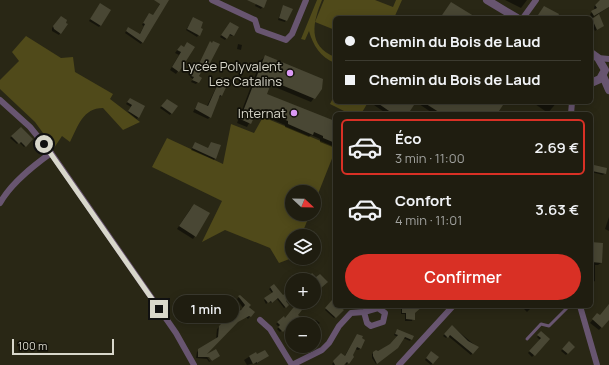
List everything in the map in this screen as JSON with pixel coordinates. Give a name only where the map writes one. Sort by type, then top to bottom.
[{"type":"street","points":[[212,0],[254,20],[258,30],[286,40],[292,34],[306,0]]},
{"type":"street","points":[[487,0],[514,16]]},
{"type":"street","points":[[524,16],[536,0]]},
{"type":"street","points":[[593,54],[598,58],[606,71],[609,88],[593,83],[606,71]]},
{"type":"street","points":[[598,58],[609,59]]},
{"type":"street","points":[[0,100],[30,127],[51,153],[176,333],[194,365]]},
{"type":"street","points":[[0,203],[5,194],[36,163],[51,153]]},
{"type":"street","points":[[399,365],[451,308]]},
{"type":"street","points":[[581,308],[597,365]]},
{"type":"street","points":[[260,320],[274,334],[292,365],[322,350],[329,343],[339,326],[351,313],[364,312]]},
{"type":"lane","points":[[527,339],[541,324],[549,326],[567,308]]},
{"type":"shaded area","points":[[317,0],[322,0],[316,17],[316,40],[320,47],[333,56],[333,62],[321,54],[309,31],[305,40],[301,39]]},
{"type":"shaded area","points":[[324,0],[375,0],[393,7],[396,0],[402,0],[395,16],[333,16],[333,29],[315,22]]},
{"type":"shaded area","points":[[26,36],[61,58],[73,57],[75,72],[113,94],[110,99],[140,122],[123,130],[103,108],[96,109],[91,111],[82,119],[70,142],[62,136],[54,148],[35,122],[0,89],[0,80],[19,61],[12,52]]},
{"type":"shaded area","points":[[333,98],[333,104],[367,104],[362,112],[346,112],[330,104]]},
{"type":"shaded area","points":[[263,117],[333,146],[333,156],[321,186],[321,185],[285,185],[285,221],[307,221],[304,229],[285,229],[285,261],[279,263],[270,248],[225,230],[202,242],[222,201],[152,167],[167,138],[223,164],[231,124],[254,133]]},
{"type":"building","points":[[154,0],[169,0],[143,43],[126,31],[128,27],[140,34],[145,24],[143,23],[149,13],[153,15],[160,4]]},
{"type":"building","points":[[247,0],[267,0],[264,8]]},
{"type":"building","points":[[600,0],[609,0],[609,7],[594,16],[591,11],[597,8],[595,5]]},
{"type":"building","points":[[451,2],[474,16],[441,16]]},
{"type":"building","points":[[100,3],[111,10],[101,26],[90,19]]},
{"type":"building","points":[[283,5],[293,9],[287,21],[279,18]]},
{"type":"building","points":[[544,6],[559,14],[558,16],[538,15]]},
{"type":"building","points":[[599,14],[604,26],[597,30],[593,18]]},
{"type":"building","points":[[61,16],[67,20],[66,23],[68,24],[61,34],[54,29],[53,26]]},
{"type":"building","points":[[193,17],[203,22],[201,28],[203,29],[200,36],[187,29]]},
{"type":"building","points":[[230,22],[239,27],[234,36],[230,34],[227,39],[221,35]]},
{"type":"building","points":[[210,41],[212,43],[213,41],[220,44],[208,67],[205,65],[199,76],[202,78],[199,83],[192,80],[194,77],[191,76],[195,67],[197,68]]},
{"type":"building","points":[[187,42],[195,47],[179,72],[172,67],[181,52],[177,50],[181,45],[184,47]]},
{"type":"building","points":[[265,55],[323,79],[322,89],[315,99],[272,81],[267,94],[333,120],[333,142],[314,132],[313,135],[288,124],[288,121],[258,109],[251,124],[240,119]]},
{"type":"building","points":[[221,77],[227,80],[226,82],[228,83],[222,96],[220,95],[211,118],[195,109],[198,102],[208,106]]},
{"type":"building","points":[[130,98],[145,106],[139,118],[128,111],[132,105],[127,102]]},
{"type":"building","points":[[167,99],[178,106],[172,114],[161,106]]},
{"type":"building","points":[[379,104],[415,104],[409,112],[391,112]]},
{"type":"building","points":[[426,104],[504,104],[498,112],[439,112]]},
{"type":"building","points":[[21,127],[33,139],[26,147],[21,142],[19,144],[11,136]]},
{"type":"building","points":[[195,142],[208,148],[211,142],[221,145],[216,159],[192,148]]},
{"type":"building","points":[[594,165],[607,168],[606,174],[593,171]]},
{"type":"building","points":[[194,204],[210,213],[196,237],[179,226]]},
{"type":"building","points":[[593,242],[603,243],[602,263],[593,262]]},
{"type":"building","points":[[321,275],[328,282],[321,288]]},
{"type":"building","points":[[274,284],[283,295],[285,294],[285,307],[278,298],[272,303],[271,301],[268,303],[264,298],[273,292],[270,287]]},
{"type":"building","points":[[240,295],[251,305],[249,307],[255,312],[251,317],[249,316],[238,322],[207,354],[216,349],[220,356],[212,361],[209,357],[198,357],[198,349],[218,337],[219,326],[229,316],[241,310],[245,305],[238,296]]},
{"type":"building","points":[[332,300],[333,308],[342,308],[344,310],[336,318],[325,308]]},
{"type":"building","points":[[609,304],[609,320],[602,328],[592,319],[597,313],[600,315]]},
{"type":"building","points":[[402,308],[421,308],[415,313],[415,320],[406,319],[406,313],[402,313]]},
{"type":"building","points":[[292,309],[302,310],[298,315],[301,317],[286,317]]},
{"type":"building","points":[[284,316],[285,330],[283,332],[278,327],[280,325],[277,322]]},
{"type":"building","points":[[452,325],[468,341],[479,347],[473,354],[450,335],[448,338],[444,334]]},
{"type":"building","points":[[397,329],[414,336],[412,340],[405,337],[398,348],[377,364],[373,356],[373,352],[376,350],[378,351],[390,344],[398,335],[395,334]]},
{"type":"building","points":[[541,331],[550,339],[535,356],[529,351],[541,338],[537,335]]},
{"type":"building","points":[[357,334],[363,336],[362,338],[365,340],[361,349],[357,347],[353,355],[354,357],[349,364],[347,362],[344,365],[335,365],[333,361],[341,353],[345,356]]},
{"type":"building","points":[[569,341],[575,347],[568,354],[562,349]]},
{"type":"building","points":[[265,350],[269,356],[253,364],[249,356],[256,352],[257,354]]},
{"type":"building","points":[[431,351],[439,357],[433,364],[426,358]]},
{"type":"place","name":"Lycée Polyvalent Les Catalins","points":[[290,73]]},
{"type":"place","name":"Internat","points":[[294,113]]},
{"type":"route","points":[[44,144],[118,248],[159,309]]}]
